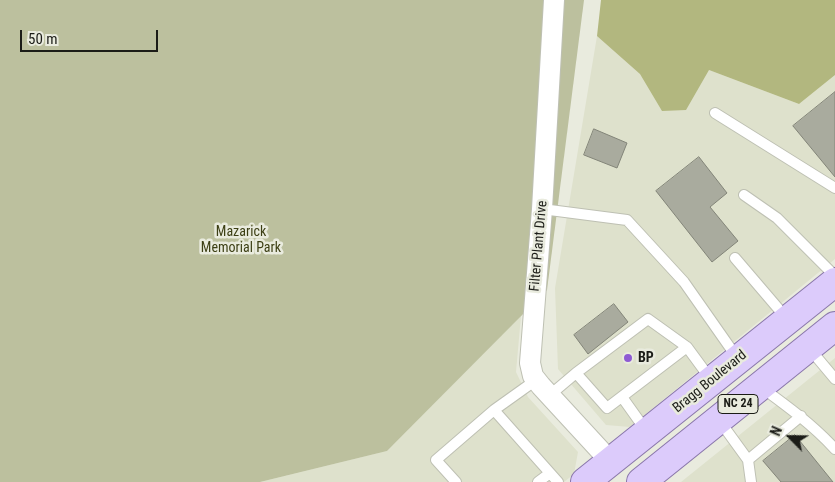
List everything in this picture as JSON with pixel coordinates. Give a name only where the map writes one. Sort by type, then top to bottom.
[{"type":"main road","name":"Bragg Boulevard","points":[[585,482],[835,282]]},
{"type":"main road","points":[[630,482],[641,458],[773,351],[785,322]]},
{"type":"main road","name":"NC 24","points":[[641,482],[835,326]]},
{"type":"street","name":"Filter Plant Drive","points":[[554,0],[542,209],[530,363],[536,380],[611,462]]},
{"type":"lane","points":[[715,113],[835,188]]},
{"type":"lane","points":[[744,195],[777,218],[835,276]]},
{"type":"lane","points":[[542,209],[627,220],[684,282],[738,359]]},
{"type":"lane","points":[[735,258],[785,322]]},
{"type":"lane","points":[[550,395],[648,319],[687,347],[712,381]]},
{"type":"lane","points":[[576,373],[607,408],[687,347]]},
{"type":"lane","points":[[808,347],[835,379]]},
{"type":"lane","points":[[456,482],[436,460],[494,410],[536,380]]},
{"type":"lane","points":[[760,387],[801,416],[819,431],[835,449]]},
{"type":"lane","points":[[622,397],[647,432]]},
{"type":"lane","points":[[494,410],[558,482]]},
{"type":"lane","points":[[748,460],[801,416]]},
{"type":"lane","points":[[719,419],[748,460],[751,482]]},
{"type":"lane","points":[[538,482],[550,473]]},
{"type":"shaded area","points":[[597,36],[709,70],[799,104],[835,75],[835,259],[630,427],[606,425],[558,369],[555,288]]},
{"type":"shaded area","points":[[521,316],[516,372],[528,397],[578,452],[574,474],[564,482],[260,482],[387,451]]},
{"type":"shaded area","points":[[835,358],[835,482],[681,482]]},
{"type":"green space","name":"Mazarick Memorial Park","points":[[0,0],[584,0],[547,290],[387,451],[260,482],[0,482]]},
{"type":"green space","points":[[601,0],[835,0],[835,75],[799,104],[709,70],[686,110],[662,111],[640,74],[597,36]]},
{"type":"building","points":[[835,92],[835,177],[793,126]]},
{"type":"building","points":[[594,129],[627,143],[617,168],[584,155]]},
{"type":"building","points":[[699,157],[727,193],[710,207],[738,241],[712,262],[656,191]]},
{"type":"building","points":[[614,304],[628,322],[588,354],[574,335]]},
{"type":"building","points":[[795,435],[833,482],[781,482],[763,461]]},
{"type":"place","name":"BP","points":[[628,358]]}]
